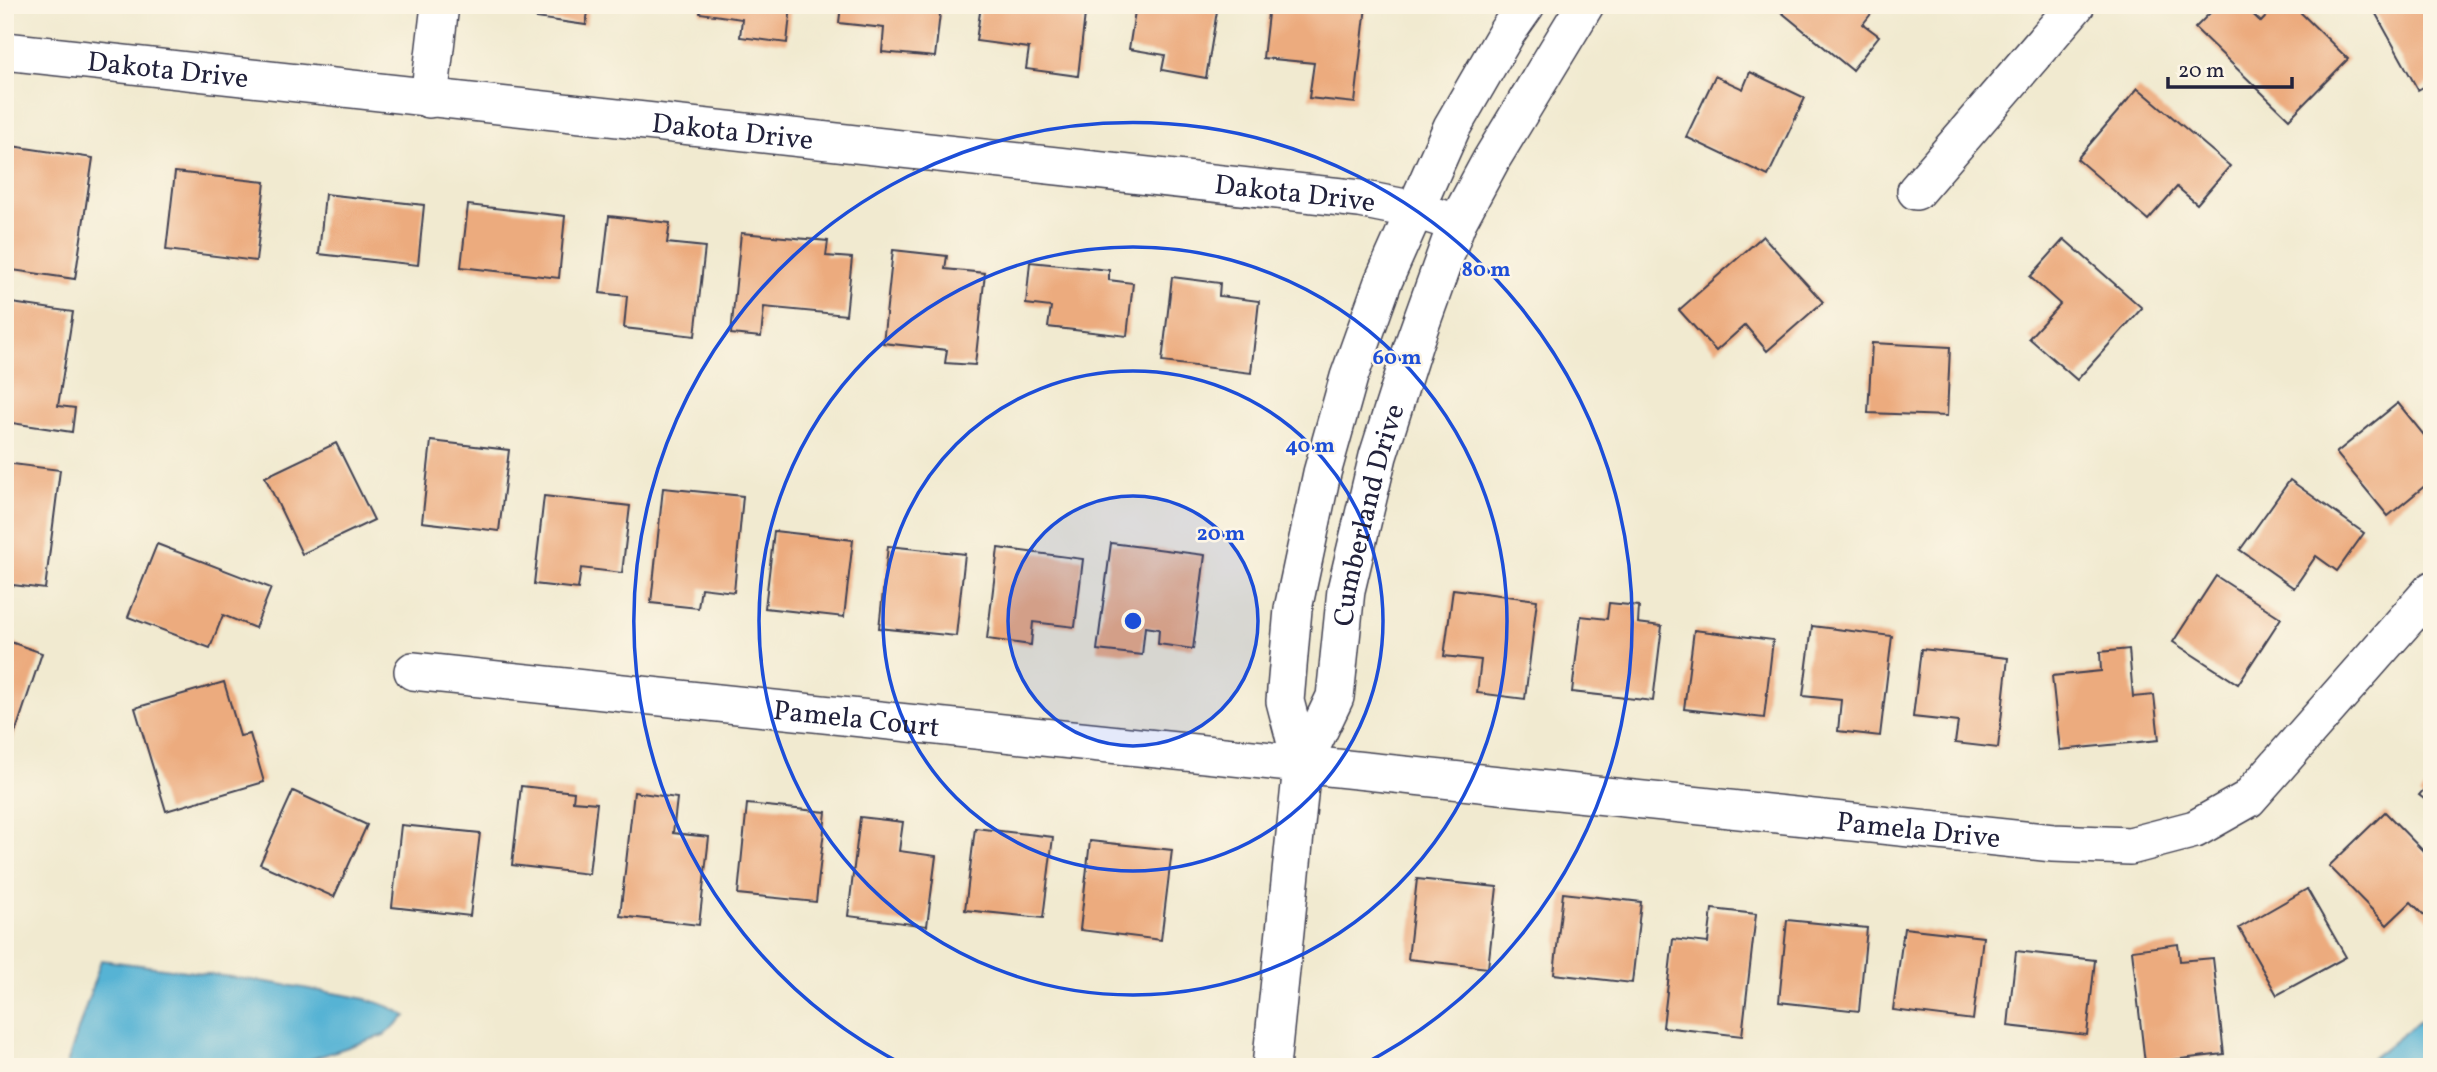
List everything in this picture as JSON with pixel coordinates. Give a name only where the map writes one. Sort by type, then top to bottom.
[{"type":"street","points":[[429,99],[440,5]]},
{"type":"street","name":"Cumberland Drive","points":[[1271,1067],[1301,766],[1285,701],[1293,609],[1322,473],[1349,377],[1383,282],[1452,127],[1507,32],[1526,5]]},
{"type":"street","name":"Cumberland Drive","points":[[1301,766],[1335,696],[1346,590],[1378,456],[1415,340],[1457,223],[1491,160],[1585,5]]},
{"type":"street","points":[[1916,191],[2076,5]]},
{"type":"street","name":"Dakota Drive","points":[[5,51],[1360,199],[1415,210],[1457,223]]},
{"type":"street","name":"Pamela Drive","points":[[1301,766],[2053,843],[2130,846],[2195,829],[2248,799],[2432,590]]},
{"type":"street","name":"Pamela Court","points":[[413,671],[1301,766]]},
{"type":"water","points":[[101,960],[347,995],[384,1005],[406,1016],[384,1035],[296,1067],[66,1067]]},
{"type":"water","points":[[2432,1011],[2432,1067],[2361,1067]]},
{"type":"building","points":[[538,5],[589,5],[586,25],[536,18]]},
{"type":"building","points":[[701,5],[791,5],[787,43],[740,37],[742,19],[700,13]]},
{"type":"building","points":[[841,5],[941,5],[935,57],[882,52],[884,28],[839,23]]},
{"type":"building","points":[[981,5],[1086,5],[1078,76],[1026,69],[1029,48],[976,41]]},
{"type":"building","points":[[1136,5],[1218,5],[1206,78],[1162,70],[1165,55],[1129,49]]},
{"type":"building","points":[[1269,5],[1366,6],[1355,103],[1309,98],[1314,63],[1263,58]]},
{"type":"building","points":[[1785,5],[1878,5],[1863,24],[1879,36],[1852,70],[1780,11]]},
{"type":"building","points":[[2218,5],[2243,5],[2261,22],[2277,5],[2293,5],[2348,59],[2289,119],[2195,28]]},
{"type":"building","points":[[2371,5],[2432,5],[2432,82],[2418,90]]},
{"type":"building","points":[[1750,72],[1805,98],[1768,176],[1686,137],[1715,76],[1743,89]]},
{"type":"building","points":[[2138,88],[2230,166],[2197,204],[2177,187],[2148,220],[2077,159]]},
{"type":"building","points":[[5,145],[93,158],[75,279],[5,269]]},
{"type":"building","points":[[175,172],[265,182],[256,261],[166,250]]},
{"type":"building","points":[[325,194],[424,205],[418,265],[319,254]]},
{"type":"building","points":[[468,205],[565,216],[559,278],[461,267]]},
{"type":"building","points":[[609,216],[670,223],[667,243],[705,247],[695,336],[624,328],[627,296],[600,293]]},
{"type":"building","points":[[741,233],[828,241],[826,256],[852,258],[846,315],[764,307],[761,337],[731,334]]},
{"type":"building","points":[[1763,236],[1823,302],[1767,351],[1745,325],[1716,351],[1679,310]]},
{"type":"building","points":[[2064,239],[2142,308],[2077,380],[2029,338],[2060,304],[2030,277]]},
{"type":"building","points":[[893,250],[947,256],[945,269],[985,273],[975,365],[945,363],[947,350],[883,343]]},
{"type":"building","points":[[1030,262],[1109,270],[1109,280],[1133,283],[1127,336],[1048,327],[1051,307],[1026,304]]},
{"type":"building","points":[[1172,277],[1220,283],[1219,296],[1259,301],[1251,373],[1162,362]]},
{"type":"building","points":[[5,302],[73,312],[58,406],[75,408],[72,432],[5,422]]},
{"type":"building","points":[[1872,343],[1950,347],[1947,416],[1868,413]]},
{"type":"building","points":[[2398,403],[2432,445],[2432,480],[2388,516],[2336,453]]},
{"type":"building","points":[[431,441],[509,450],[499,531],[422,522]]},
{"type":"building","points":[[336,443],[374,520],[302,554],[265,477]]},
{"type":"building","points":[[5,463],[60,470],[45,589],[5,584]]},
{"type":"building","points":[[2290,480],[2364,533],[2337,571],[2316,556],[2294,588],[2240,550]]},
{"type":"building","points":[[663,488],[743,496],[734,592],[701,588],[698,608],[651,603]]},
{"type":"building","points":[[544,496],[630,506],[622,573],[581,568],[578,589],[534,584]]},
{"type":"building","points":[[774,531],[853,540],[844,617],[765,608]]},
{"type":"building","points":[[1111,543],[1205,555],[1193,649],[1158,644],[1159,629],[1145,627],[1142,655],[1097,650]]},
{"type":"building","points":[[157,544],[271,588],[255,628],[223,615],[210,648],[128,617]]},
{"type":"building","points":[[888,546],[965,554],[956,636],[879,628]]},
{"type":"building","points":[[998,548],[1083,559],[1075,627],[1033,622],[1031,645],[987,639]]},
{"type":"building","points":[[2216,576],[2281,618],[2238,684],[2173,642]]},
{"type":"building","points":[[1453,589],[1537,600],[1525,699],[1477,693],[1481,660],[1444,656]]},
{"type":"building","points":[[1609,603],[1639,606],[1638,623],[1662,626],[1653,701],[1572,692],[1581,616],[1607,619]]},
{"type":"building","points":[[1812,626],[1892,636],[1880,736],[1838,731],[1841,700],[1803,696]]},
{"type":"building","points":[[1694,630],[1773,640],[1764,718],[1684,709]]},
{"type":"building","points":[[5,640],[42,653],[6,760],[5,760]]},
{"type":"building","points":[[1921,649],[2008,658],[1998,748],[1955,743],[1958,722],[1913,717]]},
{"type":"building","points":[[2129,649],[2133,697],[2154,695],[2159,740],[2060,750],[2052,676],[2101,671],[2100,652]]},
{"type":"building","points":[[224,682],[240,736],[250,734],[264,782],[166,811],[135,708]]},
{"type":"building","points":[[2432,780],[2432,805],[2419,795]]},
{"type":"building","points":[[521,786],[574,792],[573,801],[597,803],[589,874],[512,865]]},
{"type":"building","points":[[293,791],[367,825],[334,897],[260,864]]},
{"type":"building","points":[[634,792],[677,798],[673,833],[709,837],[699,925],[620,916]]},
{"type":"building","points":[[747,804],[826,812],[816,902],[738,894]]},
{"type":"building","points":[[2385,812],[2432,860],[2432,917],[2429,920],[2411,902],[2387,925],[2329,866]]},
{"type":"building","points":[[860,817],[903,822],[899,851],[936,856],[927,926],[848,916]]},
{"type":"building","points":[[401,825],[480,833],[470,916],[392,907]]},
{"type":"building","points":[[975,828],[1053,837],[1043,918],[965,910]]},
{"type":"building","points":[[1090,841],[1172,850],[1161,940],[1080,930]]},
{"type":"building","points":[[1417,879],[1497,887],[1488,968],[1408,959]]},
{"type":"building","points":[[2307,889],[2346,957],[2277,995],[2239,928]]},
{"type":"building","points":[[1563,893],[1641,902],[1632,983],[1554,974]]},
{"type":"building","points":[[1712,909],[1756,914],[1742,1036],[1663,1027],[1673,939],[1708,943]]},
{"type":"building","points":[[1787,920],[1867,928],[1859,1011],[1779,1002]]},
{"type":"building","points":[[1904,928],[1983,937],[1973,1020],[1893,1010]]},
{"type":"building","points":[[2178,944],[2180,961],[2213,958],[2224,1054],[2145,1063],[2132,950]]},
{"type":"building","points":[[2016,951],[2095,960],[2087,1035],[2008,1026]]}]
